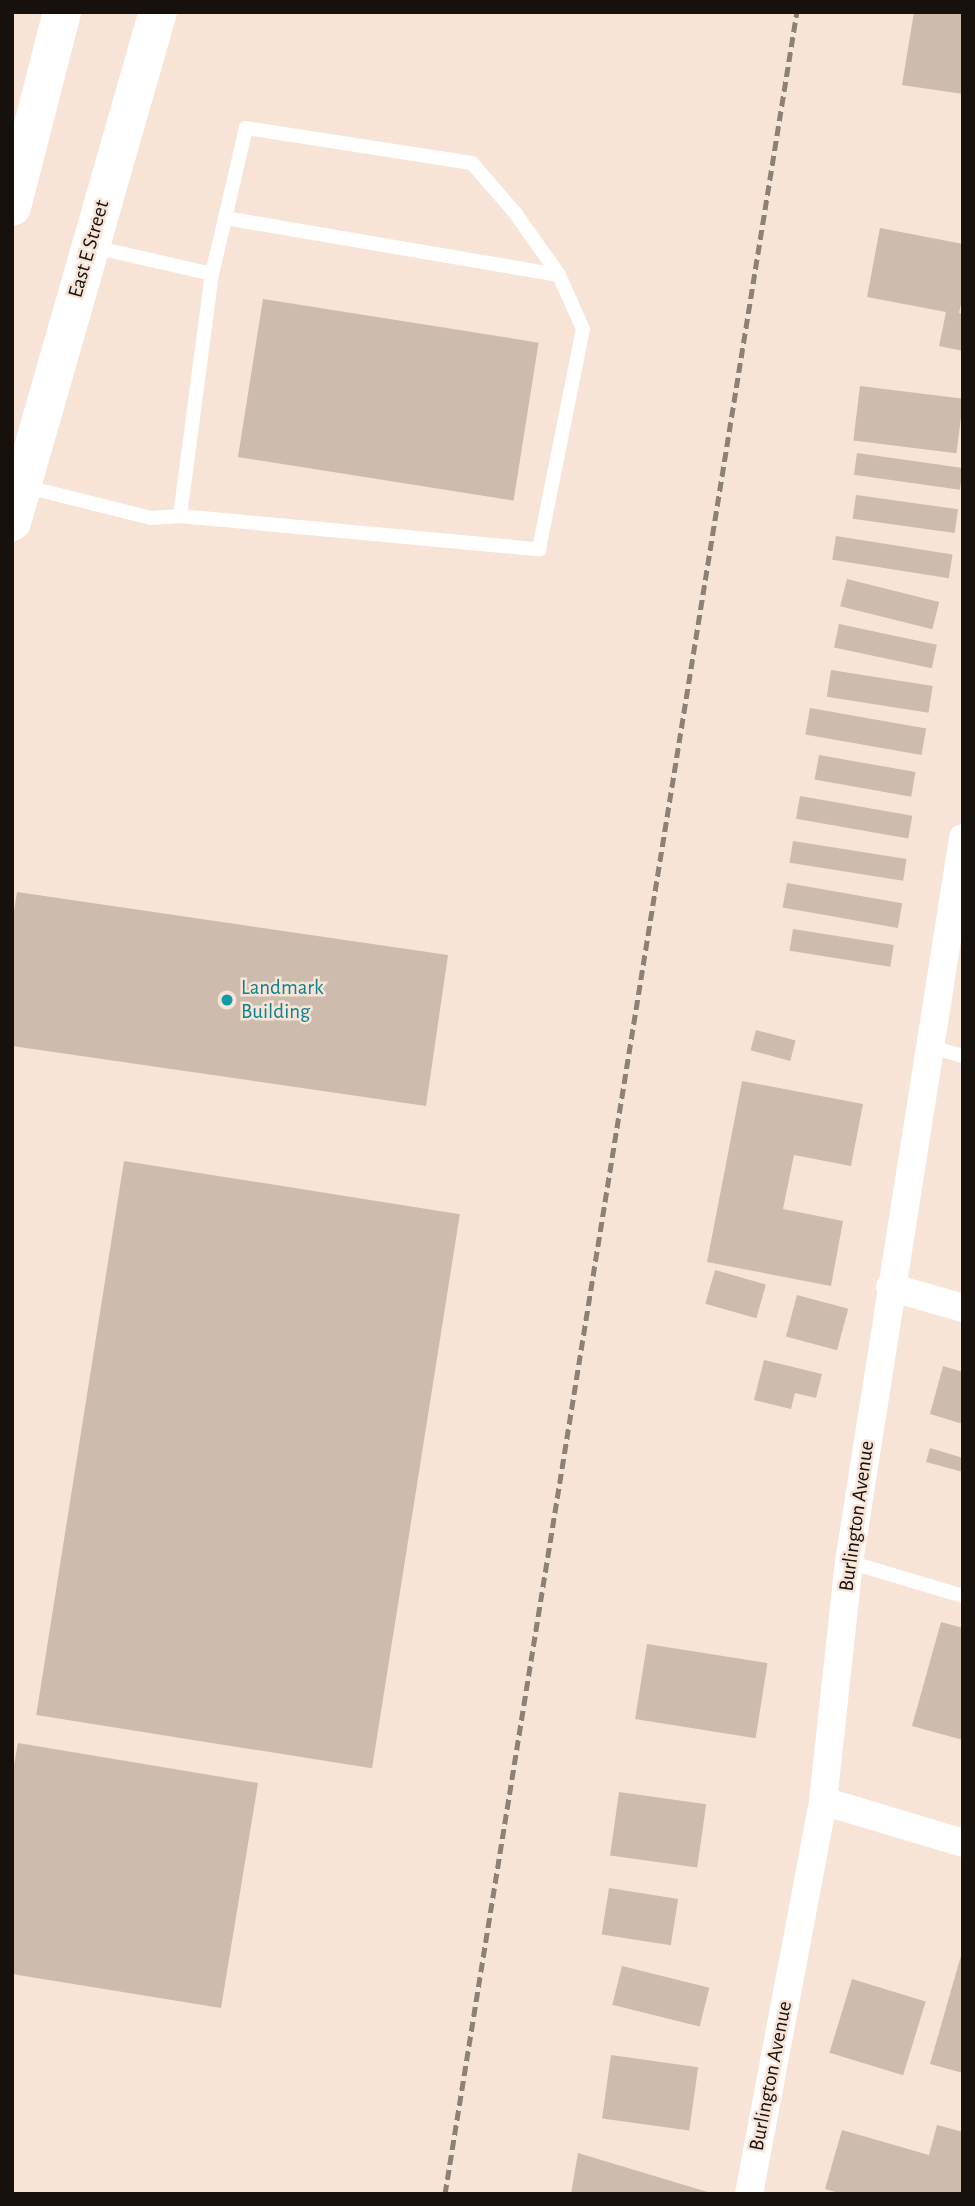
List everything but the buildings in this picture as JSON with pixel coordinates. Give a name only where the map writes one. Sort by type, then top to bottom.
[{"type":"main road","points":[[12,207],[62,12]]},
{"type":"main road","name":"East E Street","points":[[17,504],[89,246],[159,12]]},
{"type":"street","name":"Burlington Avenue","points":[[749,2194],[822,1801],[849,1562],[890,1287],[963,838]]},
{"type":"street","points":[[890,1287],[963,1308]]},
{"type":"street","points":[[822,1801],[963,1843]]},
{"type":"lane","points":[[17,504],[539,549],[583,329],[559,275],[516,214],[472,163],[246,128],[212,274],[180,516]]},
{"type":"lane","points":[[225,218],[559,275]]},
{"type":"lane","points":[[89,246],[212,274]]},
{"type":"lane","points":[[928,1046],[963,1056]]},
{"type":"lane","points":[[849,1562],[963,1596]]},
{"type":"railway","points":[[445,2194],[797,12]]},
{"type":"place","name":"Landmark Building","points":[[227,1000]]}]
